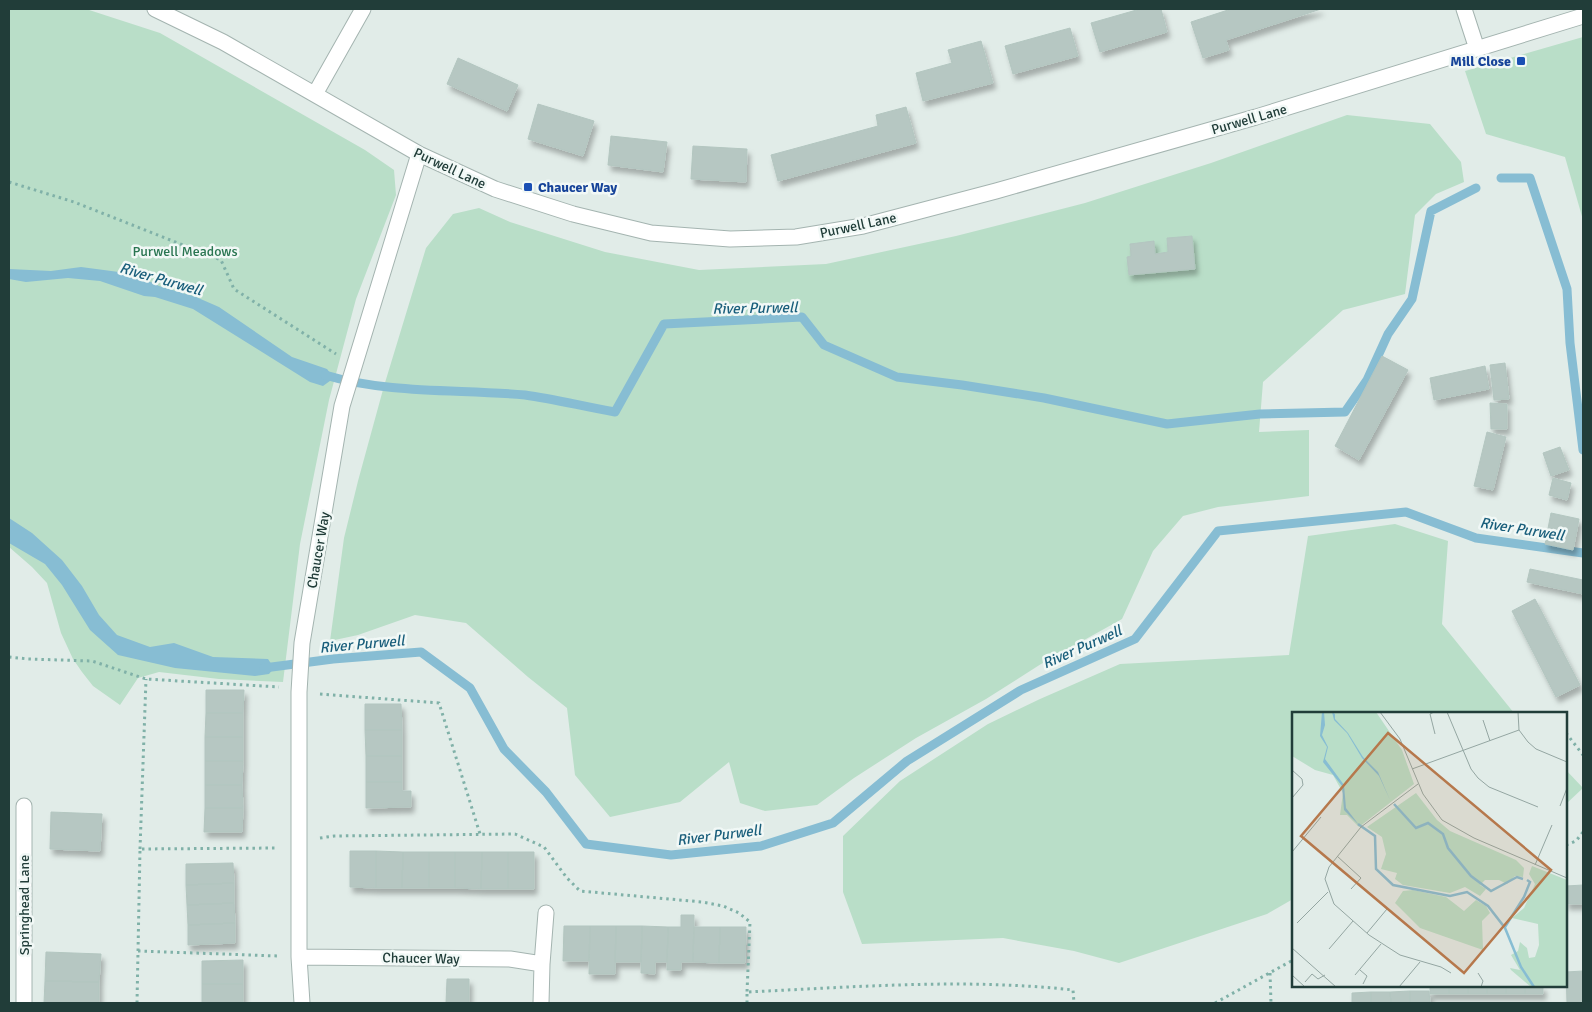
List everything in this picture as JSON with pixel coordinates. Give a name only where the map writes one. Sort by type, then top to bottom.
[{"type":"street","name":"Purwell Lane","points":[[156,9],[223,42],[419,154],[495,188],[573,214],[651,233],[730,240],[796,237],[863,226],[996,191],[1256,117],[1583,16]]},
{"type":"street","points":[[315,94],[363,9]]},
{"type":"street","points":[[1464,9],[1477,49]]},
{"type":"street","name":"Chaucer Way","points":[[302,1003],[299,957],[299,692],[302,643],[342,406],[419,154]]},
{"type":"street","name":"Springhead Lane","points":[[24,806],[24,1003]]},
{"type":"street","points":[[541,1003],[546,913]]},
{"type":"street","name":"Chaucer Way","points":[[299,957],[510,959],[542,964]]},
{"type":"path","points":[[9,182],[74,202],[221,260],[234,289],[353,366]]},
{"type":"path","points":[[9,656],[28,659],[92,660],[146,679],[275,687],[299,692],[439,703],[480,834]]},
{"type":"path","points":[[137,1003],[146,679]]},
{"type":"path","points":[[1567,735],[1583,755]]},
{"type":"path","points":[[1567,845],[1576,841],[1583,832]]},
{"type":"path","points":[[140,849],[274,849],[300,841],[334,836],[515,834],[544,847],[566,878],[580,891],[702,902],[723,906],[739,913],[750,922],[747,1003]]},
{"type":"path","points":[[138,951],[299,957]]},
{"type":"path","points":[[1215,1003],[1292,961]]},
{"type":"path","points":[[1270,973],[1271,1003]]},
{"type":"path","points":[[747,992],[898,986],[1029,985],[1073,990],[1074,1003]]},
{"type":"green space","name":"Purwell Meadows","points":[[9,9],[86,9],[160,33],[365,150],[394,170],[396,195],[356,299],[329,400],[300,544],[283,682],[219,679],[159,672],[138,678],[120,705],[93,686],[82,672],[73,659],[61,633],[47,583],[9,547]]},
{"type":"green space","points":[[1583,37],[1583,220],[1565,157],[1486,134],[1465,71]]},
{"type":"green space","points":[[1347,115],[1430,124],[1461,162],[1464,182],[1436,194],[1415,215],[1405,294],[1343,310],[1263,382],[1259,432],[1309,430],[1309,496],[1218,507],[1183,516],[1153,551],[1122,619],[1041,664],[986,699],[916,738],[854,778],[817,805],[765,811],[740,803],[729,762],[680,802],[610,817],[575,775],[567,708],[466,623],[415,615],[358,635],[330,641],[344,538],[384,386],[426,248],[453,214],[479,208],[510,222],[605,252],[699,270],[826,264],[956,236],[1085,203],[1211,163]]},
{"type":"green space","points":[[1395,524],[1448,541],[1442,624],[1513,712],[1292,712],[1292,900],[1267,914],[1119,963],[1074,951],[1003,938],[862,944],[843,892],[843,836],[900,781],[988,724],[1120,664],[1289,655],[1308,536]]},
{"type":"green space","points":[[1567,771],[1583,788],[1567,803]]},
{"type":"water","points":[[81,267],[134,274],[159,286],[196,297],[219,307],[292,357],[327,369],[334,378],[323,386],[310,382],[193,309],[155,297],[144,296],[100,281],[68,278],[26,282],[9,279],[9,269],[51,271]]},
{"type":"water","points":[[9,518],[32,533],[62,560],[82,586],[99,615],[117,635],[150,647],[174,643],[213,657],[268,659],[274,668],[269,674],[255,676],[175,668],[118,655],[90,630],[62,585],[45,564],[9,543]]},
{"type":"building","points":[[1140,9],[1161,9],[1167,32],[1100,52],[1091,23]]},
{"type":"building","points":[[1231,9],[1321,9],[1226,40],[1229,50],[1203,58],[1191,22]]},
{"type":"building","points":[[1070,28],[1078,56],[1013,74],[1005,46]]},
{"type":"building","points":[[981,41],[993,83],[923,101],[916,73],[952,63],[948,50]]},
{"type":"building","points":[[458,58],[518,85],[507,111],[447,84]]},
{"type":"building","points":[[538,104],[594,121],[583,156],[528,139]]},
{"type":"building","points":[[906,107],[916,143],[778,181],[771,155],[878,126],[876,115]]},
{"type":"building","points":[[611,136],[667,142],[663,172],[608,165]]},
{"type":"building","points":[[693,146],[747,149],[746,182],[691,179]]},
{"type":"building","points":[[1192,236],[1195,269],[1129,275],[1127,257],[1131,256],[1130,244],[1154,241],[1155,254],[1168,252],[1167,238]]},
{"type":"building","points":[[1382,356],[1408,370],[1359,460],[1335,446]]},
{"type":"building","points":[[1505,363],[1509,399],[1494,400],[1490,365]]},
{"type":"building","points":[[1485,366],[1489,389],[1434,400],[1430,378]]},
{"type":"building","points":[[1490,403],[1507,404],[1507,429],[1491,429]]},
{"type":"building","points":[[1487,432],[1506,437],[1493,490],[1474,486]]},
{"type":"building","points":[[1560,447],[1569,470],[1551,476],[1543,453]]},
{"type":"building","points":[[1553,478],[1571,483],[1567,500],[1549,495]]},
{"type":"building","points":[[1551,513],[1579,519],[1573,550],[1545,544]]},
{"type":"building","points":[[1530,569],[1583,580],[1583,594],[1527,582]]},
{"type":"building","points":[[1535,599],[1580,685],[1556,697],[1512,611]]},
{"type":"building","points":[[206,690],[244,690],[243,713],[206,713]]},
{"type":"building","points":[[365,704],[401,704],[402,730],[365,730]]},
{"type":"building","points":[[206,713],[243,713],[243,737],[205,737]]},
{"type":"building","points":[[365,730],[402,730],[402,756],[366,756]]},
{"type":"building","points":[[205,737],[243,737],[243,761],[205,761]]},
{"type":"building","points":[[366,756],[402,756],[402,782],[366,782]]},
{"type":"building","points":[[205,761],[243,761],[242,785],[205,785]]},
{"type":"building","points":[[366,782],[402,782],[402,791],[411,791],[411,807],[366,808]]},
{"type":"building","points":[[205,785],[242,785],[243,808],[205,808]]},
{"type":"building","points":[[205,808],[243,808],[242,832],[204,832]]},
{"type":"building","points":[[51,812],[102,814],[100,851],[50,849]]},
{"type":"building","points":[[350,851],[376,851],[376,888],[350,887]]},
{"type":"building","points":[[376,851],[403,852],[402,888],[376,888]]},
{"type":"building","points":[[403,852],[429,852],[429,888],[402,888]]},
{"type":"building","points":[[429,852],[455,852],[455,888],[429,888]]},
{"type":"building","points":[[455,852],[482,852],[481,889],[455,888]]},
{"type":"building","points":[[482,852],[508,852],[508,889],[481,889]]},
{"type":"building","points":[[508,852],[534,852],[534,889],[508,889]]},
{"type":"building","points":[[233,863],[234,883],[186,885],[186,864]]},
{"type":"building","points":[[234,883],[234,903],[187,905],[186,885]]},
{"type":"building","points":[[1583,885],[1583,904],[1567,904],[1567,886]]},
{"type":"building","points":[[234,903],[235,923],[188,925],[187,905]]},
{"type":"building","points":[[681,915],[694,915],[693,962],[681,962],[681,970],[667,970],[668,927],[681,927]]},
{"type":"building","points":[[235,923],[235,943],[188,945],[188,925]]},
{"type":"building","points":[[564,926],[590,926],[589,961],[563,961]]},
{"type":"building","points":[[590,926],[616,926],[615,974],[589,974]]},
{"type":"building","points":[[616,926],[642,926],[641,962],[615,962]]},
{"type":"building","points":[[642,926],[668,927],[667,962],[655,962],[655,974],[641,973]]},
{"type":"building","points":[[694,927],[720,927],[719,963],[693,962]]},
{"type":"building","points":[[720,927],[746,927],[745,963],[719,963]]},
{"type":"building","points":[[46,952],[101,954],[99,982],[45,981]]},
{"type":"building","points":[[243,960],[243,984],[202,984],[202,961]]},
{"type":"building","points":[[1583,971],[1583,1003],[1567,1003],[1567,972]]},
{"type":"building","points":[[447,979],[469,979],[469,1003],[446,1003]]},
{"type":"building","points":[[45,981],[99,982],[99,1003],[44,1003]]},
{"type":"building","points":[[202,984],[243,984],[243,1003],[202,1003]]},
{"type":"building","points":[[1430,987],[1449,987],[1449,994],[1430,994]]},
{"type":"building","points":[[1449,987],[1468,987],[1468,994],[1449,994]]},
{"type":"building","points":[[1468,987],[1487,987],[1487,994],[1468,994]]},
{"type":"building","points":[[1487,987],[1506,987],[1506,994],[1487,994]]},
{"type":"building","points":[[1506,987],[1525,987],[1525,994],[1506,994]]},
{"type":"building","points":[[1525,987],[1543,987],[1543,994],[1525,994]]},
{"type":"building","points":[[1410,991],[1429,991],[1430,1003],[1410,1003]]},
{"type":"building","points":[[1410,991],[1410,1003],[1391,1003],[1390,992]]},
{"type":"building","points":[[1371,992],[1390,992],[1391,1003],[1371,1003]]},
{"type":"building","points":[[1371,992],[1371,1003],[1352,1003],[1352,993]]},
{"type":"waterway","name":"River Purwell","points":[[1501,178],[1530,178],[1567,289],[1570,343],[1583,450]]},
{"type":"waterway","name":"River Purwell","points":[[325,375],[349,381],[399,388],[525,395],[615,412],[664,324],[802,317],[824,345],[897,377],[1044,398],[1167,424],[1260,414],[1345,412],[1367,380],[1388,334],[1412,299],[1431,211],[1476,188]]},
{"type":"waterway","name":"River Purwell","points":[[264,668],[333,659],[421,652],[470,688],[504,749],[546,792],[586,844],[671,855],[761,846],[833,823],[907,761],[1021,690],[1135,639],[1218,531],[1406,512],[1476,538],[1583,553]]},
{"type":"place","name":"Mill Close","points":[[1521,61]]},
{"type":"place","name":"Chaucer Way","points":[[528,187]]}]
